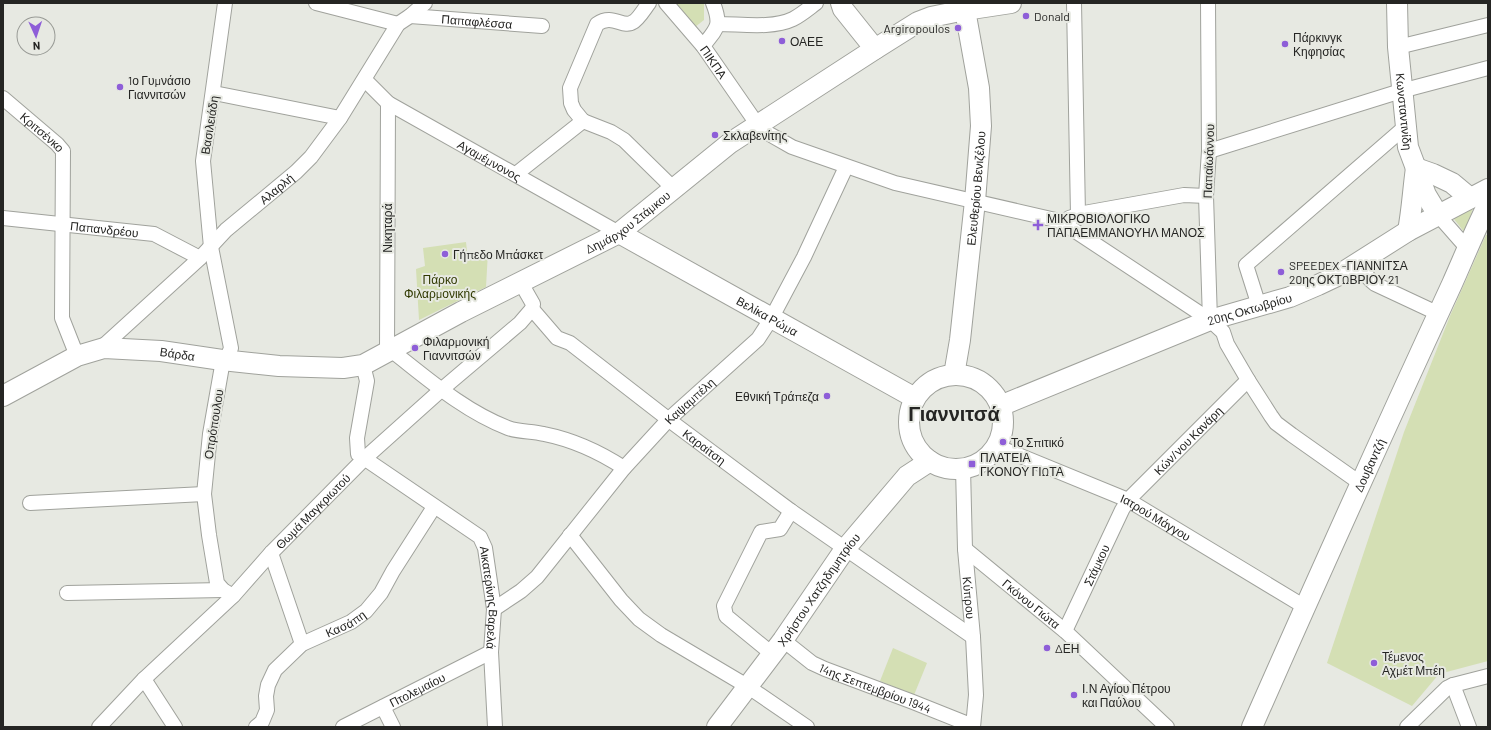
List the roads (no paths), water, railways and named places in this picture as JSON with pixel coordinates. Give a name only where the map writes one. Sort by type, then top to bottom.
[{"type":"street","name":"Βασιλειάδη","points":[[211,247],[203,161],[226,3]]},
{"type":"street","points":[[316,3],[398,24]]},
{"type":"street","name":"Αλαρλή","points":[[99,350],[200,258],[240,217],[296,172],[311,157],[340,118],[365,80],[398,24],[425,3]]},
{"type":"street","points":[[649,3],[633,22],[628,24],[612,19],[597,24],[570,88],[571,103],[574,110],[583,122],[611,132],[624,140],[674,189]]},
{"type":"street","name":"ΠΙΚΠΑ","points":[[666,3],[704,46],[757,124],[764,131],[792,147],[895,183],[1060,221]]},
{"type":"street","points":[[704,46],[715,31],[718,24],[718,16],[713,3]]},
{"type":"street","points":[[718,24],[770,25],[782,23],[792,20],[816,3]]},
{"type":"street","points":[[841,3],[843,9],[875,49]]},
{"type":"street","name":"Δημάρχου Στάμκου","points":[[363,365],[461,312],[619,233],[730,143],[757,124],[918,22],[965,6],[1011,3]]},
{"type":"street","points":[[1074,3],[1078,215]]},
{"type":"street","name":"Παπαϊωάννου","points":[[1208,3],[1209,151],[1206,196],[1210,320]]},
{"type":"street","name":"Κωνσταντινίδη","points":[[1397,3],[1401,91],[1410,155],[1426,195],[1438,215]]},
{"type":"street","name":"Ελευθερίου Βενιζέλου","points":[[954,375],[960,340],[975,201],[981,126],[979,88],[965,6]]},
{"type":"street","name":"Παπαφλέσσα","points":[[410,16],[542,26]]},
{"type":"street","points":[[1398,47],[1488,25]]},
{"type":"street","points":[[1209,151],[1401,91],[1488,68]]},
{"type":"street","name":"Αγαμέμνονος","points":[[365,80],[388,103],[619,233]]},
{"type":"street","points":[[214,93],[340,118]]},
{"type":"street","name":"Κριτσένκο","points":[[3,98],[58,144],[62,151],[62,318],[77,356]]},
{"type":"street","name":"Νικηταρά","points":[[387,353],[388,103]]},
{"type":"street","points":[[516,174],[583,122]]},
{"type":"street","points":[[1259,306],[1246,265],[1405,127]]},
{"type":"street","name":"Καψαμπέλη","points":[[494,609],[521,591],[537,577],[624,468],[669,419],[758,339],[771,319],[804,257],[846,167]]},
{"type":"street","points":[[1408,231],[1412,212],[1416,168],[1452,183],[1479,201]]},
{"type":"street","name":"20ης Οκτωβρίου","points":[[1000,406],[1210,320],[1290,297],[1318,285],[1337,276],[1408,231],[1438,215],[1479,201],[1488,189]]},
{"type":"street","points":[[1060,221],[1078,215],[1184,196],[1206,196]]},
{"type":"street","name":"Δουβαντζή","points":[[1252,727],[1360,483],[1452,283],[1467,248],[1479,201]]},
{"type":"street","points":[[1438,215],[1467,248]]},
{"type":"street","name":"Παπανδρέου","points":[[3,218],[154,234],[200,258]]},
{"type":"street","points":[[1060,221],[1210,320],[1223,332],[1227,344],[1276,423],[1360,483]]},
{"type":"street","name":"Βελίκα Ρώμα","points":[[619,233],[915,398]]},
{"type":"street","name":"Οπρόπουλου","points":[[211,247],[231,348],[226,361],[222,366],[210,434],[204,494],[218,583],[228,593]]},
{"type":"street","points":[[1362,261],[1364,272],[1369,280],[1437,313]]},
{"type":"street","name":"Καραίτση","points":[[521,282],[532,306],[557,338],[570,343],[791,511],[973,637]]},
{"type":"street","name":"Θωμά Μαγκριωτού","points":[[99,727],[228,593],[271,553],[364,458],[520,323],[532,306]]},
{"type":"street","name":"Βάρδα","points":[[3,396],[77,356],[104,348],[161,351],[226,361],[307,368],[343,368],[363,365]]},
{"type":"street","points":[[387,353],[392,351],[441,390],[487,418],[515,430],[541,433],[577,443],[603,454],[624,468]]},
{"type":"street","points":[[363,365],[367,380],[356,438],[358,454],[364,458]]},
{"type":"street","points":[[954,375],[966,376],[977,380],[987,387],[995,395],[1000,406],[1003,422],[1002,430],[996,446],[990,454],[973,465],[963,468],[945,467],[930,461],[916,447],[911,437],[909,426],[909,416],[915,398],[922,389],[931,381],[954,375]]},
{"type":"street","name":"Κών/νου Κανάρη","points":[[1128,500],[1248,380]]},
{"type":"street","name":"Ιατρού Μάγγου","points":[[996,446],[1128,500],[1305,607]]},
{"type":"street","name":"Αικατερίνης Βαρελά","points":[[364,458],[483,541],[494,609],[491,652],[496,727]]},
{"type":"street","name":"Χρήστου Χατζηδημητρίου","points":[[717,727],[777,646],[845,549],[907,476],[930,461]]},
{"type":"street","name":"Κύπρου","points":[[963,468],[964,549],[973,637],[976,695],[973,727]]},
{"type":"street","points":[[30,503],[204,494]]},
{"type":"street","name":"Στάμκου","points":[[1065,631],[1128,500]]},
{"type":"street","name":"Κασάπη","points":[[256,727],[262,722],[268,710],[267,691],[272,675],[302,644],[351,622],[366,611],[381,593],[393,571],[434,507]]},
{"type":"street","name":"14ης Σεπτεμβρίου 1944","points":[[791,511],[780,529],[761,532],[724,606],[726,616],[777,646],[825,669],[913,702],[973,727]]},
{"type":"street","points":[[570,535],[621,600],[639,619],[661,635],[747,686],[807,727]]},
{"type":"street","name":"Γκόνου Γιώτα","points":[[964,549],[1065,631],[1167,727]]},
{"type":"street","points":[[271,553],[302,644]]},
{"type":"street","points":[[67,593],[228,593]]},
{"type":"street","name":"Πτολεμαίου","points":[[343,727],[491,652]]},
{"type":"street","points":[[1407,727],[1440,694],[1453,685],[1488,676]]},
{"type":"street","points":[[144,679],[175,727]]},
{"type":"street","points":[[1453,685],[1469,727]]},
{"type":"street","points":[[384,707],[393,727]]},
{"type":"place","name":"Donald","points":[[1026,16]]},
{"type":"place","name":"Argiropoulos","points":[[958,28]]},
{"type":"place","name":"ΟΑΕΕ","points":[[782,41]]},
{"type":"place","name":"Πάρκινγκ Κηφησίας","points":[[1285,44]]},
{"type":"place","name":"1ο Γυμνάσιο Γιαννιτσών","points":[[120,87]]},
{"type":"place","name":"Σκλαβενίτης","points":[[715,135]]},
{"type":"place","name":"ΜΙΚΡΟΒΙΟΛΟΓΙΚΟ ΠΑΠΑΕΜΜΑΝΟΥΗΛ ΜΑΝΟΣ","points":[[1038,225]]},
{"type":"place","name":"Γήπεδο Μπάσκετ","points":[[445,254]]},
{"type":"place","name":"SPEEDEX -ΓΙΑΝΝΙΤΣΑ 20ης ΟΚΤΩΒΡΙΟΥ 21","points":[[1281,272]]},
{"type":"place","name":"Φιλαρμονική Γιαννιτσών","points":[[415,348]]},
{"type":"place","name":"Εθνική Τράπεζα","points":[[827,396]]},
{"type":"place","name":"Το Σπιτικό","points":[[1003,442]]},
{"type":"place","name":"ΠΛΑΤΕΙΑ ΓΚΟΝΟΥ ΓΙΩΤΑ","points":[[972,464]]},
{"type":"place","name":"ΔΕΗ","points":[[1047,648]]},
{"type":"place","name":"Τέμενος Αχμέτ Μπέη","points":[[1374,663]]},
{"type":"place","name":"Ι.Ν Αγίου Πέτρου και Παύλου","points":[[1074,695]]},
{"type":"district","name":"Γιαννιτσά","points":[[954,413]]},
{"type":"park label","name":"Πάρκο Φιλαρμονικής","points":[[440,286]]}]
